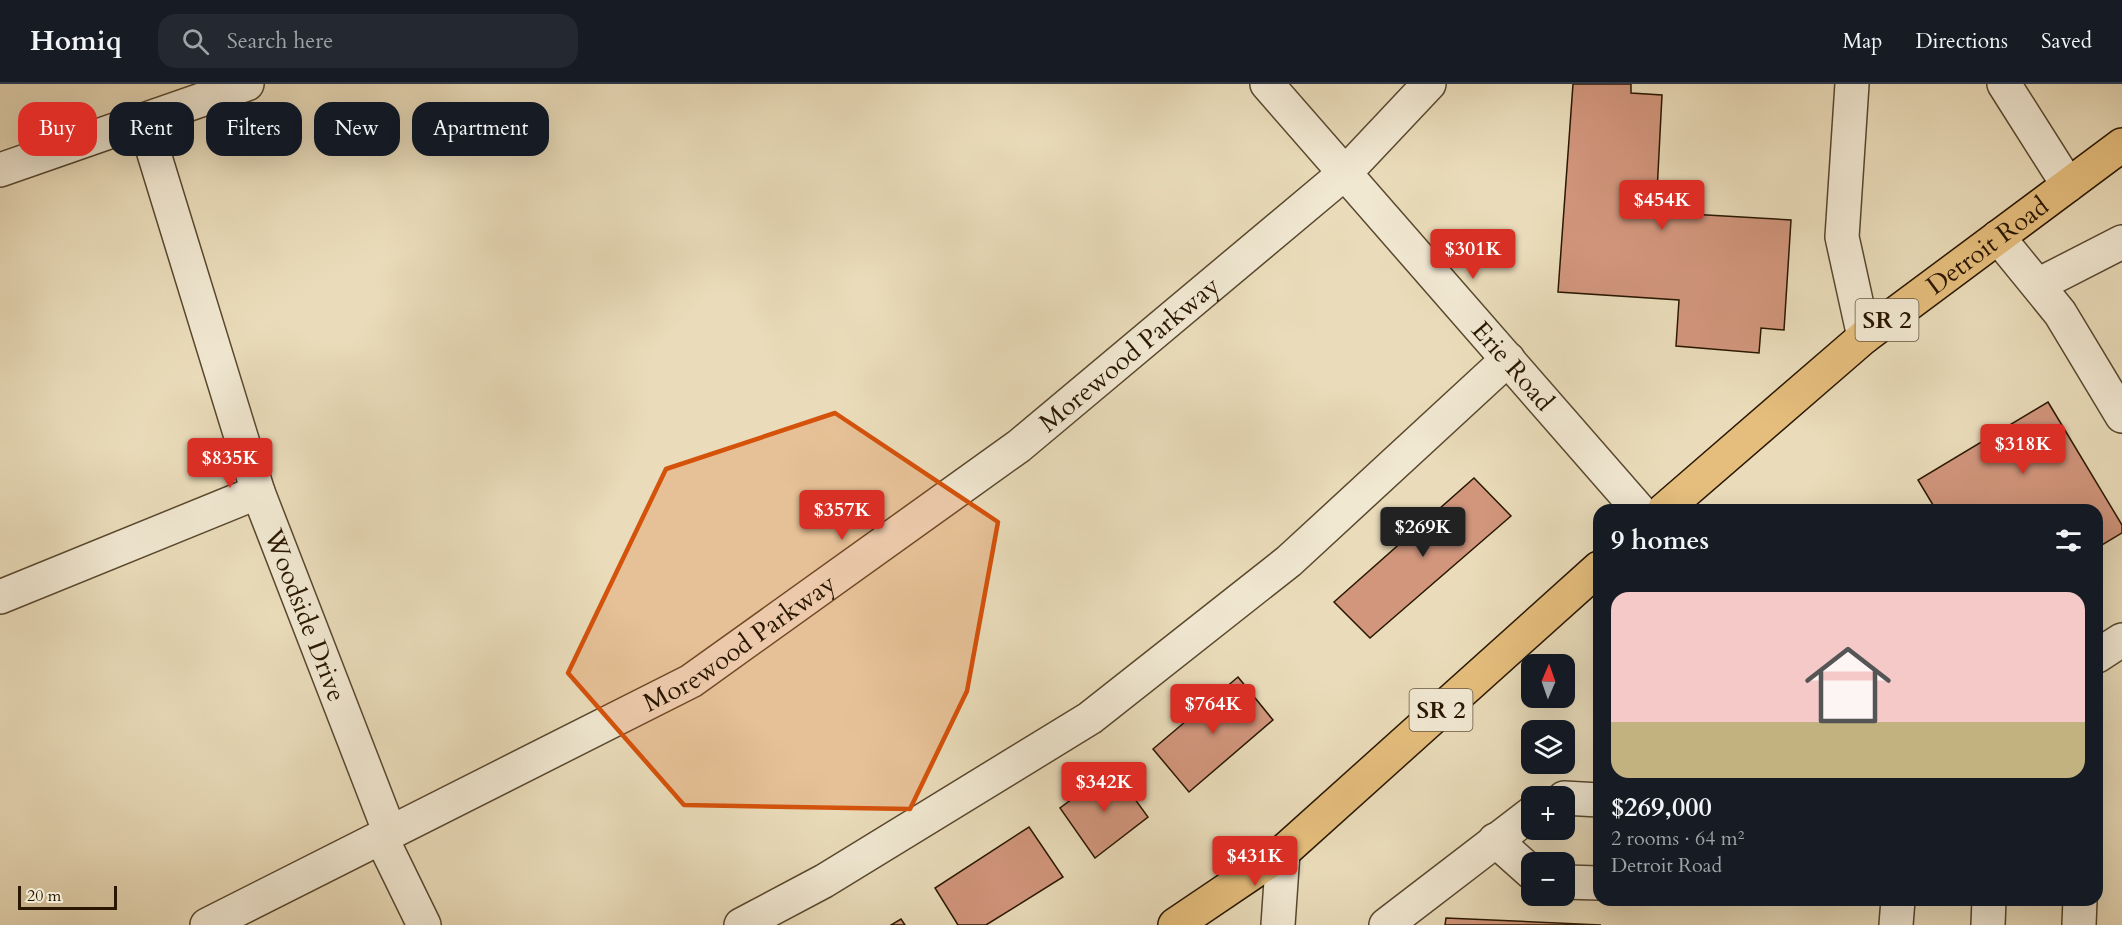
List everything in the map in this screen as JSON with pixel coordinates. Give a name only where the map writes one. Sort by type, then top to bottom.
[{"type":"main road","name":"Detroit Road","points":[[1671,504],[1864,337],[2122,145]]},
{"type":"main road","name":"SR 2","points":[[1176,925],[1282,852],[1593,573]]},
{"type":"street","points":[[194,103],[247,84]]},
{"type":"street","name":"Erie Road","points":[[1268,84],[1634,504]]},
{"type":"street","name":"Morewood Parkway","points":[[207,925],[691,681],[1019,446],[1346,172],[1429,84]]},
{"type":"street","points":[[1852,84],[1842,237],[1864,337]]},
{"type":"street","points":[[2004,84],[2068,185]]},
{"type":"street","points":[[0,170],[109,133]]},
{"type":"street","name":"Woodside Drive","points":[[155,156],[258,492],[386,835],[424,925]]},
{"type":"street","points":[[1998,237],[2060,313],[2122,416]]},
{"type":"street","points":[[2038,285],[2122,243]]},
{"type":"street","points":[[741,925],[824,881],[1090,718],[1289,561],[1508,358]]},
{"type":"street","points":[[0,597],[258,492]]},
{"type":"street","points":[[1575,799],[1593,800]]},
{"type":"street","points":[[1386,925],[1521,821]]},
{"type":"street","points":[[1495,840],[1521,863]]},
{"type":"street","points":[[1278,925],[1282,852]]},
{"type":"street","points":[[1575,882],[1593,883]]},
{"type":"street","points":[[1896,925],[1898,906]]},
{"type":"street","points":[[1988,925],[1989,906]]},
{"type":"street","points":[[2079,925],[2080,906]]},
{"type":"highlighted area","points":[[835,413],[998,522],[967,691],[910,809],[684,805],[568,673],[666,469]]},
{"type":"building","points":[[1573,84],[1631,84],[1631,93],[1662,95],[1656,212],[1791,220],[1784,330],[1761,328],[1759,353],[1676,346],[1679,300],[1558,292]]},
{"type":"building","points":[[2048,402],[2122,525],[2122,533],[2103,544],[2103,504],[1932,504],[1918,480]]},
{"type":"building","points":[[1474,478],[1511,516],[1370,638],[1334,602]]},
{"type":"building","points":[[1238,677],[1273,720],[1189,792],[1153,749]]},
{"type":"building","points":[[1113,769],[1148,817],[1095,858],[1060,808]]},
{"type":"building","points":[[1029,827],[1063,877],[986,925],[958,925],[935,888]]},
{"type":"building","points":[[1446,918],[1601,925],[1445,925]]},
{"type":"building","points":[[901,919],[905,925],[891,925]]}]
